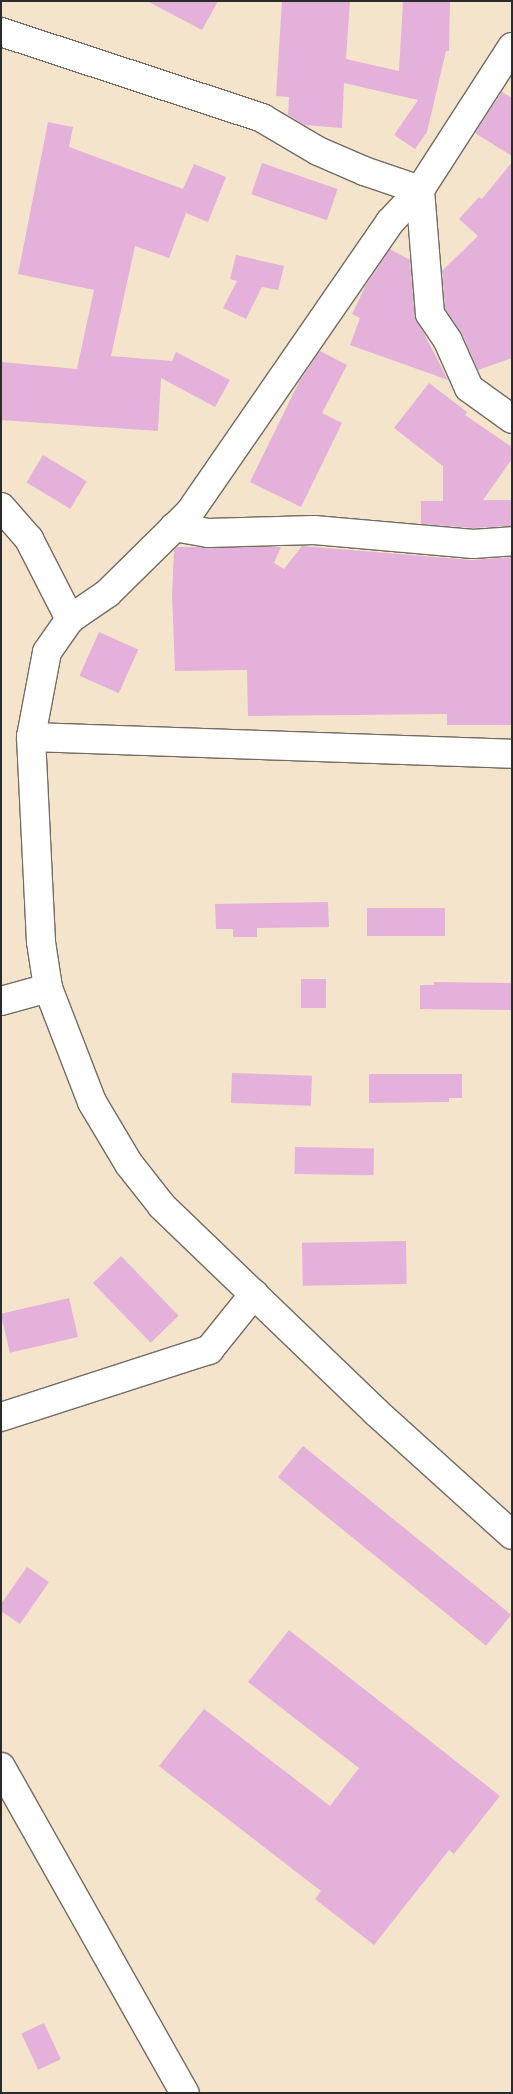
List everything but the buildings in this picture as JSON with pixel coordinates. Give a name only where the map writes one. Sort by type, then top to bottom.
[{"type":"street","points":[[1,32],[262,118],[318,151],[364,171],[420,190]]},
{"type":"street","points":[[512,47],[420,190],[390,222],[189,513],[108,593],[70,619],[47,652],[31,736],[40,942],[48,988],[92,1102],[129,1164],[162,1206],[376,1412],[512,1535]]},
{"type":"street","points":[[420,190],[430,314],[448,340],[469,388],[512,419]]},
{"type":"street","points":[[1,507],[29,539],[70,619]]},
{"type":"street","points":[[174,527],[208,533],[314,530],[473,544],[512,541]]},
{"type":"street","points":[[31,736],[512,754]]},
{"type":"street","points":[[1,1001],[48,988]]},
{"type":"street","points":[[1,1417],[209,1350],[254,1294]]},
{"type":"street","points":[[1,1767],[185,2093]]}]
